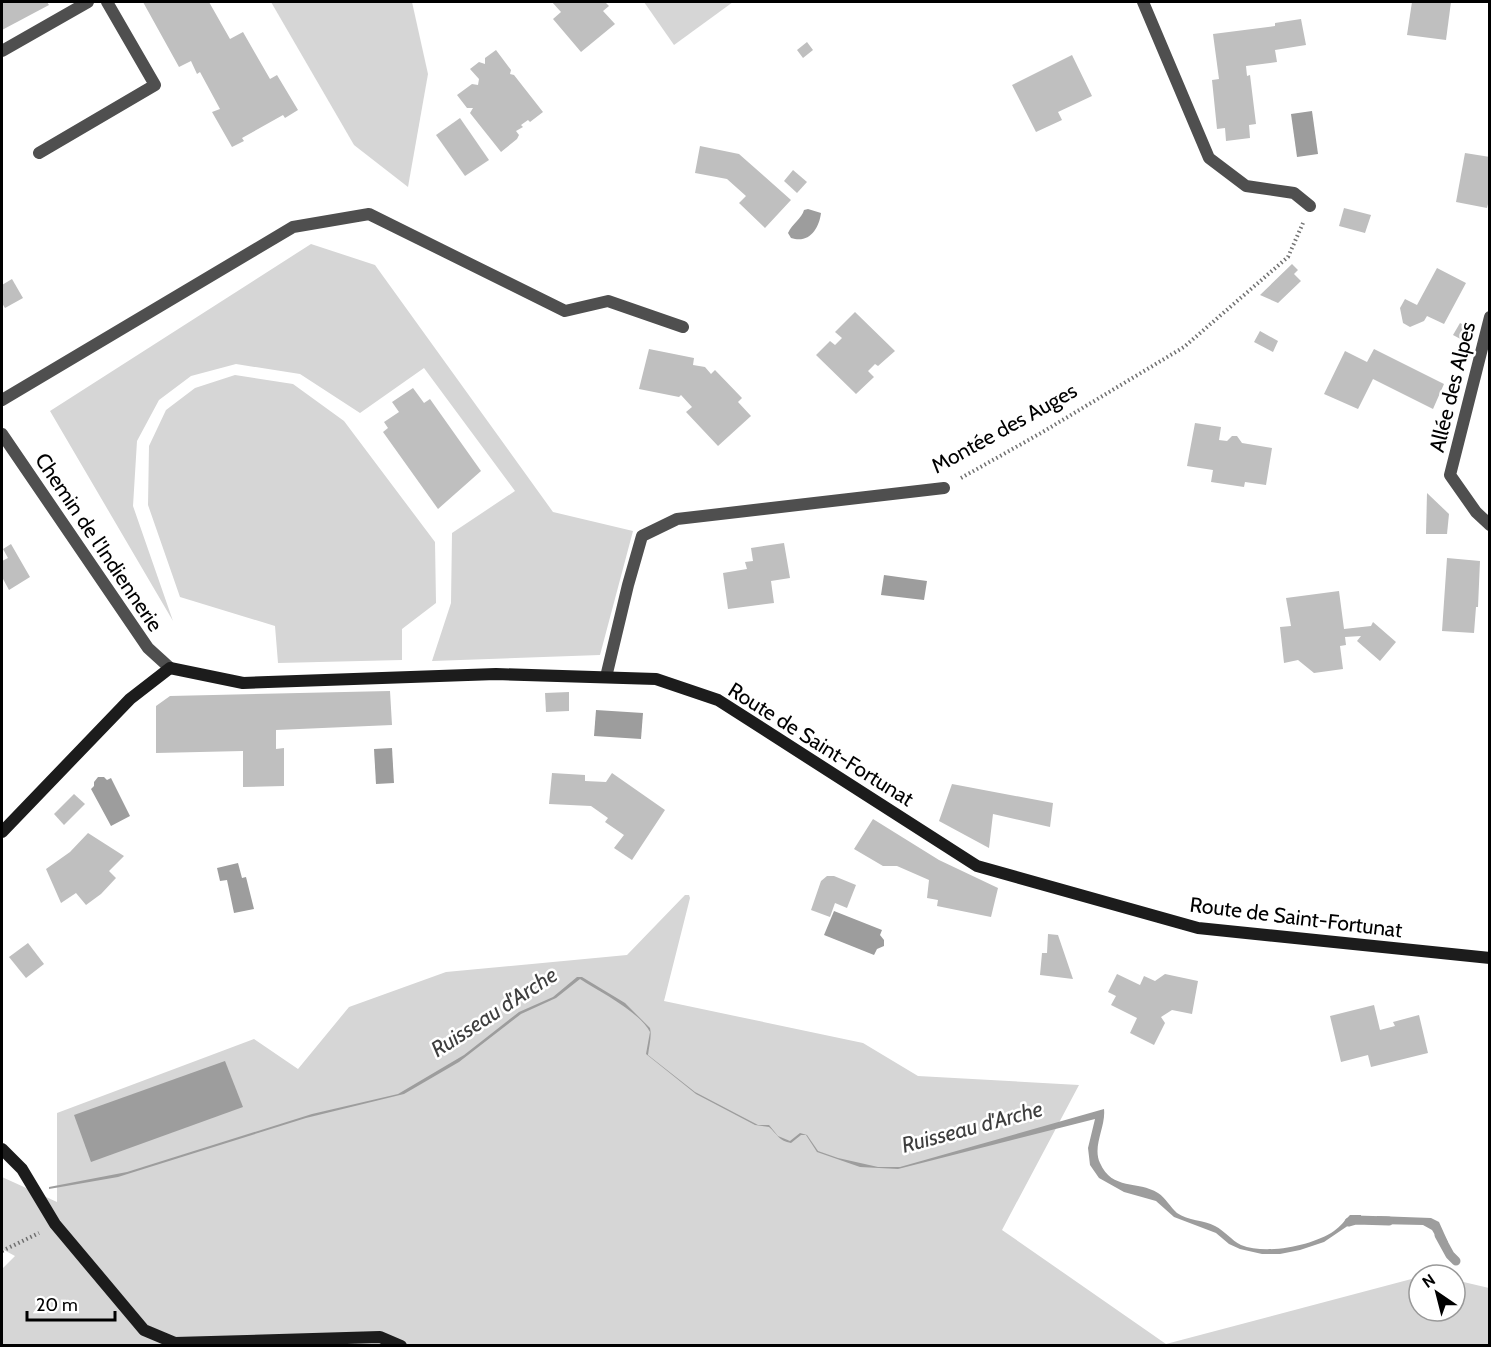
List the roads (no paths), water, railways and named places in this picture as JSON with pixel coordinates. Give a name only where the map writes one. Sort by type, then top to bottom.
[{"type":"street","points":[[2,51],[88,2]]},
{"type":"street","points":[[39,153],[155,86],[107,2]]},
{"type":"street","points":[[1143,2],[1209,158],[1246,186],[1294,193],[1311,206]]},
{"type":"street","points":[[2,400],[293,226],[369,214],[564,311],[608,301],[683,327]]},
{"type":"street","name":"Allée des Alpes","points":[[1490,317],[1450,475],[1476,512],[1490,525]]},
{"type":"street","name":"Chemin de l'Indiennerie","points":[[2,434],[148,648],[170,668]]},
{"type":"street","name":"Montée des Auges","points":[[606,677],[642,536],[677,519],[944,488]]},
{"type":"street","points":[[2,832],[130,699],[170,668]]},
{"type":"street","name":"Route de Saint-Fortunat","points":[[170,668],[243,683],[496,674],[656,679],[718,700],[977,866],[1198,928],[1490,958]]},
{"type":"street","points":[[2,1149],[22,1169],[56,1224],[144,1330],[176,1343],[380,1336],[401,1346]]},
{"type":"waterway","name":"Ruisseau d'Arche","points":[[1349,1222],[1356,1220],[1389,1221]]},
{"type":"waterway","name":"Ruisseau d'Arche","points":[[1439,1235],[1456,1261]]}]
